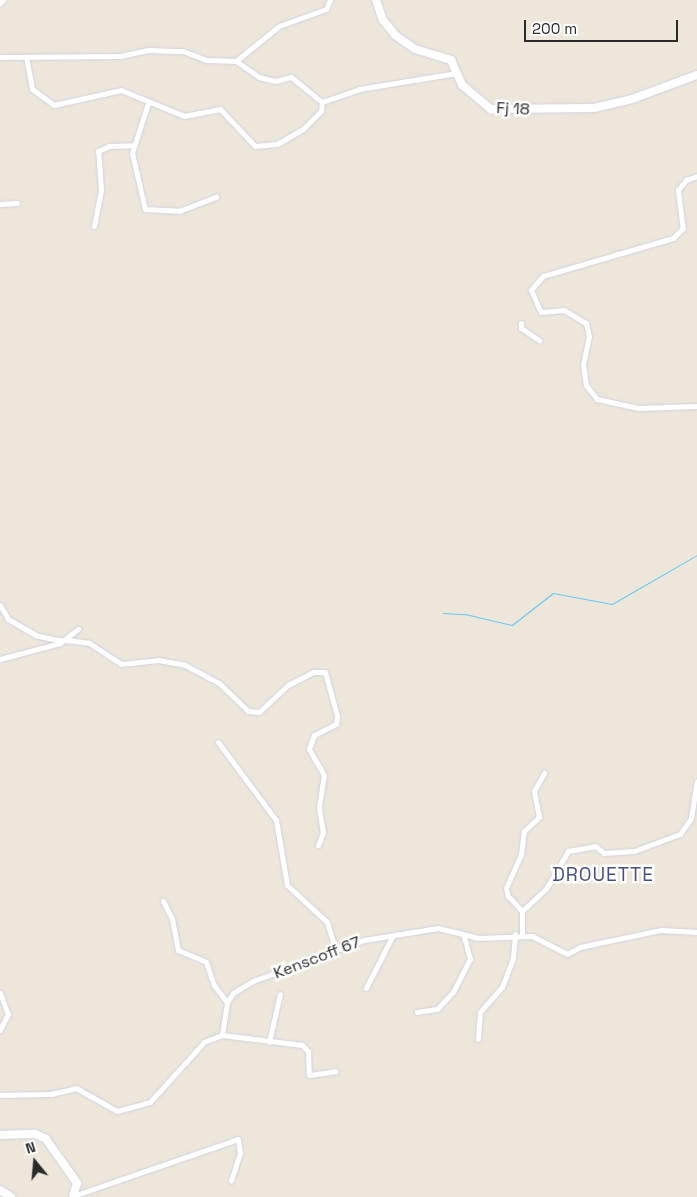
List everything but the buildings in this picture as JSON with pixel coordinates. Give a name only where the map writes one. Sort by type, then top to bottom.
[{"type":"street","points":[[236,61],[279,26],[326,9],[330,0]]},
{"type":"street","name":"Fj 18","points":[[376,0],[383,20],[395,36],[415,49],[451,60],[462,85],[490,109],[594,108],[632,99],[697,75]]},
{"type":"street","points":[[0,57],[120,56],[148,50],[183,52],[206,60],[236,61],[259,77],[275,81],[291,77],[322,102]]},
{"type":"street","points":[[26,58],[32,89],[54,104],[121,90],[148,103],[184,116],[220,109],[255,146],[276,144],[303,129],[321,112],[322,102]]},
{"type":"street","points":[[322,102],[359,89],[457,73]]},
{"type":"street","points":[[148,103],[134,145],[137,184],[145,209],[179,211],[216,197]]},
{"type":"street","points":[[94,226],[101,190],[98,151],[109,146],[134,145]]},
{"type":"street","points":[[697,176],[686,180],[678,190],[683,228],[672,238],[543,276],[531,290],[541,312],[570,311],[586,323],[589,336],[582,364],[586,385],[597,399],[638,408],[697,406]]},
{"type":"street","points":[[0,204],[17,202]]},
{"type":"street","points":[[520,323],[521,328],[539,340]]},
{"type":"street","points":[[0,605],[8,620],[38,636],[89,643],[121,664],[158,660],[186,665],[219,684],[248,711],[259,712],[288,685],[314,672],[325,672],[337,716],[336,724],[314,735],[309,749],[324,775],[319,808],[323,832],[318,845]]},
{"type":"street","points":[[0,659],[65,640],[78,629]]},
{"type":"street","points":[[218,742],[276,820],[287,885],[327,922],[335,949]]},
{"type":"street","points":[[522,934],[522,910],[508,896],[506,888],[521,854],[524,831],[539,817],[534,791],[544,773]]},
{"type":"street","points":[[522,910],[546,889],[571,849],[595,846],[604,853],[634,851],[680,834],[691,818],[697,781]]},
{"type":"street","points":[[163,901],[172,919],[178,950],[206,962],[214,985],[227,1002],[222,1035]]},
{"type":"street","name":"Kenscoff 67","points":[[227,1002],[233,993],[253,981],[306,964],[335,949],[364,940],[392,937],[438,928],[464,936],[488,939],[522,934],[567,954],[580,947],[661,930],[697,932]]},
{"type":"street","points":[[478,1039],[480,1012],[502,987],[513,958],[515,934]]},
{"type":"street","points":[[416,1012],[437,1009],[454,992],[470,959],[464,936]]},
{"type":"street","points":[[366,988],[392,937]]},
{"type":"street","points":[[0,994],[8,1014],[0,1030]]},
{"type":"street","points":[[269,1042],[280,994]]},
{"type":"street","points":[[0,1095],[50,1094],[76,1088],[117,1111],[134,1108],[150,1102],[204,1042],[222,1035],[306,1048],[309,1075],[336,1071]]},
{"type":"street","points":[[0,1135],[35,1134],[46,1139],[77,1183],[74,1196]]},
{"type":"street","points":[[74,1196],[238,1139],[240,1152],[231,1181]]},
{"type":"street","points":[[0,1190],[11,1197]]},
{"type":"waterway","points":[[443,613],[465,614],[512,625],[553,593],[612,604],[697,555]]},
{"type":"district","name":"DROUETTE","points":[[603,875]]}]
